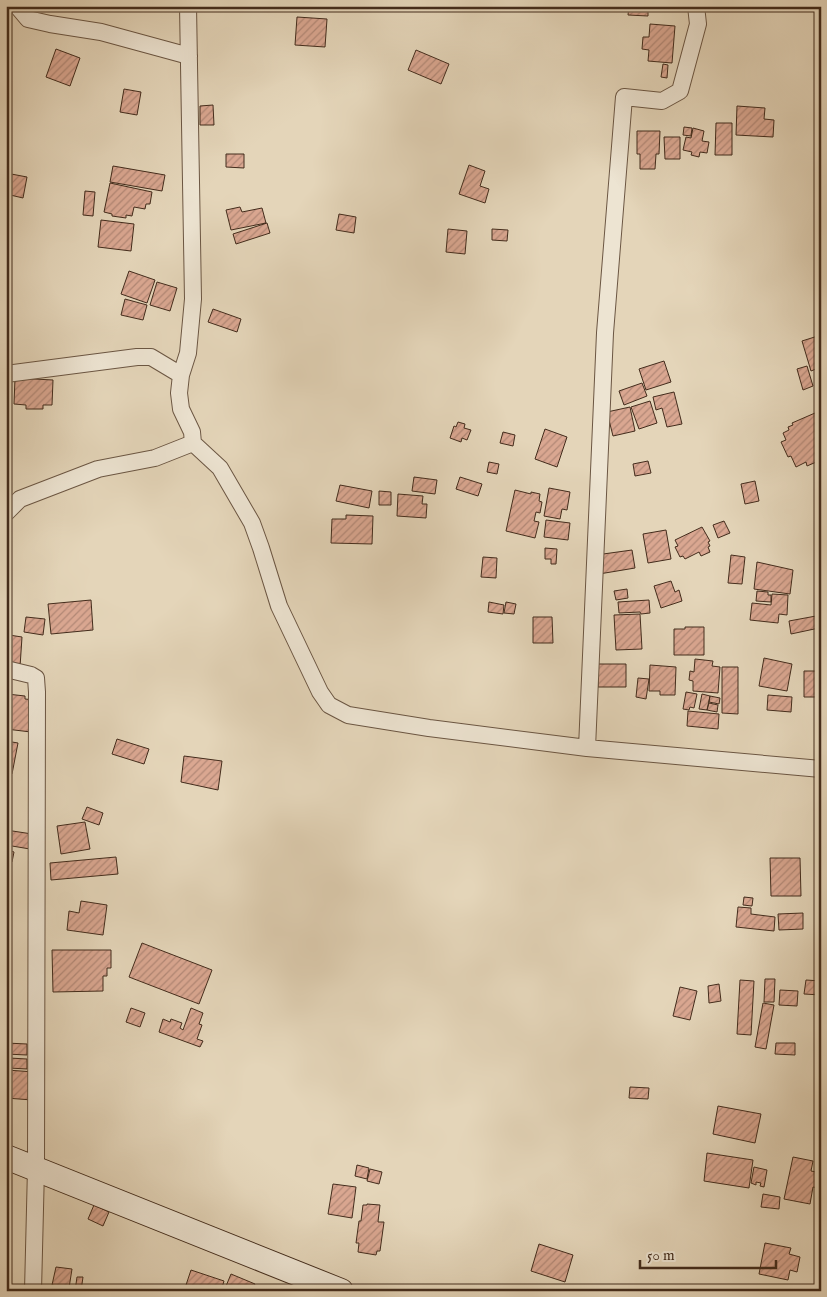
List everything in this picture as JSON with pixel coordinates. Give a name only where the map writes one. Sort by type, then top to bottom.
[{"type":"street","points":[[17,6],[28,19],[101,32],[189,56]]},
{"type":"street","points":[[188,6],[194,261],[188,353],[181,375],[179,393],[181,409],[192,432],[193,443],[220,468],[252,523],[279,606],[320,692],[329,705],[348,715],[429,728],[587,748],[821,769]]},
{"type":"street","points":[[587,748],[605,333],[624,96],[662,101],[680,91],[698,24],[696,6]]},
{"type":"street","points":[[6,374],[137,357],[151,357],[181,375]]},
{"type":"street","points":[[6,513],[20,499],[98,469],[155,458],[193,443]]},
{"type":"street","points":[[6,669],[36,678],[37,692],[36,1168],[33,1291]]},
{"type":"street","points":[[6,1157],[341,1291]]},
{"type":"building","points":[[629,6],[666,6],[666,11],[648,10],[648,16],[628,15]]},
{"type":"building","points":[[297,17],[327,19],[325,47],[295,45]]},
{"type":"building","points":[[650,24],[675,26],[672,63],[648,61],[649,50],[642,49],[643,37],[649,37]]},
{"type":"building","points":[[56,49],[80,58],[70,86],[46,77]]},
{"type":"building","points":[[416,50],[449,64],[441,84],[408,70]]},
{"type":"building","points":[[663,64],[668,65],[667,78],[661,77]]},
{"type":"building","points":[[124,89],[141,92],[137,115],[120,112]]},
{"type":"building","points":[[213,105],[214,125],[200,125],[200,106]]},
{"type":"building","points":[[737,106],[765,108],[764,119],[774,120],[773,137],[736,135]]},
{"type":"building","points":[[716,123],[732,123],[732,155],[715,155]]},
{"type":"building","points":[[684,127],[692,128],[691,136],[683,135]]},
{"type":"building","points":[[693,128],[704,131],[702,141],[709,142],[707,153],[700,152],[699,157],[691,155],[692,152],[683,150],[686,137],[691,138]]},
{"type":"building","points":[[637,131],[660,131],[659,154],[656,154],[655,169],[640,169],[640,154],[637,154]]},
{"type":"building","points":[[664,137],[680,137],[680,159],[665,159]]},
{"type":"building","points":[[226,154],[244,154],[244,168],[226,167]]},
{"type":"building","points":[[469,165],[485,171],[480,186],[489,189],[485,203],[459,194]]},
{"type":"building","points":[[113,166],[165,175],[162,191],[110,182]]},
{"type":"building","points":[[6,173],[27,177],[23,198],[6,194]]},
{"type":"building","points":[[110,183],[152,192],[150,204],[146,204],[145,209],[134,207],[132,216],[126,215],[126,218],[112,216],[112,214],[104,212]]},
{"type":"building","points":[[85,191],[95,192],[93,216],[83,215]]},
{"type":"building","points":[[240,207],[242,212],[262,208],[266,223],[231,230],[226,210]]},
{"type":"building","points":[[339,214],[356,217],[354,233],[336,230]]},
{"type":"building","points":[[101,220],[134,224],[131,251],[98,247]]},
{"type":"building","points":[[267,223],[270,233],[236,244],[233,234]]},
{"type":"building","points":[[448,229],[467,231],[465,254],[446,252]]},
{"type":"building","points":[[492,229],[508,230],[507,241],[492,240]]},
{"type":"building","points":[[129,271],[155,280],[147,303],[121,294]]},
{"type":"building","points":[[157,282],[177,288],[170,311],[150,305]]},
{"type":"building","points":[[125,299],[147,305],[143,320],[121,315]]},
{"type":"building","points":[[213,309],[241,319],[237,332],[208,322]]},
{"type":"building","points":[[821,335],[821,377],[819,378],[816,369],[811,371],[802,341]]},
{"type":"building","points":[[664,361],[671,382],[646,390],[639,369]]},
{"type":"building","points":[[807,366],[813,386],[803,390],[797,369]]},
{"type":"building","points":[[15,378],[53,380],[52,405],[43,405],[43,409],[26,409],[26,405],[14,404]]},
{"type":"building","points":[[642,383],[647,396],[624,405],[619,391]]},
{"type":"building","points":[[674,392],[682,424],[667,427],[662,408],[656,410],[653,397]]},
{"type":"building","points":[[650,401],[657,423],[639,429],[631,407]]},
{"type":"building","points":[[630,407],[635,431],[613,436],[607,412]]},
{"type":"building","points":[[815,413],[818,421],[821,420],[821,460],[807,466],[806,462],[796,467],[791,456],[788,457],[781,442],[786,440],[783,433],[789,430],[788,427],[793,425],[792,423]]},
{"type":"building","points":[[458,422],[465,424],[464,428],[471,430],[467,440],[462,438],[461,442],[450,438],[454,426],[456,427]]},
{"type":"building","points":[[545,429],[567,437],[557,467],[535,459]]},
{"type":"building","points":[[503,432],[515,435],[513,446],[500,443]]},
{"type":"building","points":[[648,461],[651,473],[635,476],[633,464]]},
{"type":"building","points":[[489,462],[499,464],[497,474],[487,472]]},
{"type":"building","points":[[414,477],[437,480],[435,494],[412,491]]},
{"type":"building","points":[[460,477],[482,484],[478,496],[456,489]]},
{"type":"building","points":[[755,481],[759,501],[745,504],[741,484]]},
{"type":"building","points":[[340,485],[372,491],[369,508],[336,501]]},
{"type":"building","points":[[549,488],[570,492],[567,510],[562,509],[560,519],[544,516]]},
{"type":"building","points":[[515,490],[540,494],[539,501],[542,502],[540,513],[536,512],[534,521],[539,522],[535,538],[506,531]]},
{"type":"building","points":[[379,491],[391,492],[391,505],[379,505]]},
{"type":"building","points":[[398,494],[423,496],[422,504],[427,504],[426,518],[397,516]]},
{"type":"building","points":[[346,515],[373,516],[372,544],[331,543],[332,519],[346,519]]},
{"type":"building","points":[[546,520],[570,523],[568,540],[544,537]]},
{"type":"building","points":[[724,521],[730,533],[718,538],[713,525]]},
{"type":"building","points":[[702,527],[710,541],[708,542],[710,546],[708,547],[710,552],[701,556],[699,552],[685,559],[683,556],[680,557],[675,547],[678,546],[675,540]]},
{"type":"building","points":[[666,530],[671,559],[648,563],[643,534]]},
{"type":"building","points":[[545,548],[557,549],[556,564],[551,564],[551,559],[545,559]]},
{"type":"building","points":[[632,550],[635,568],[599,574],[596,555]]},
{"type":"building","points":[[731,555],[745,557],[742,584],[728,583]]},
{"type":"building","points":[[483,557],[497,558],[496,578],[481,577]]},
{"type":"building","points":[[757,562],[793,570],[790,594],[754,589]]},
{"type":"building","points":[[671,581],[675,592],[679,590],[682,601],[661,608],[654,586]]},
{"type":"building","points":[[627,589],[628,598],[616,600],[614,591]]},
{"type":"building","points":[[757,591],[768,592],[768,595],[771,595],[771,602],[756,601]]},
{"type":"building","points":[[772,594],[788,595],[787,615],[779,614],[778,623],[750,620],[752,603],[771,605]]},
{"type":"building","points":[[91,600],[93,630],[51,634],[48,604]]},
{"type":"building","points":[[649,600],[650,613],[619,613],[618,602]]},
{"type":"building","points":[[489,602],[504,605],[503,614],[488,612]]},
{"type":"building","points":[[506,602],[516,604],[514,614],[504,613]]},
{"type":"building","points":[[640,614],[642,649],[616,650],[614,615]]},
{"type":"building","points":[[816,616],[819,628],[791,634],[789,621]]},
{"type":"building","points":[[26,617],[45,619],[43,635],[24,632]]},
{"type":"building","points":[[533,617],[552,617],[553,643],[533,643]]},
{"type":"building","points":[[685,627],[704,627],[704,655],[674,655],[674,629],[685,629]]},
{"type":"building","points":[[9,635],[22,637],[20,667],[6,666]]},
{"type":"building","points":[[764,658],[792,664],[787,691],[759,686]]},
{"type":"building","points":[[695,659],[713,661],[712,666],[720,667],[718,693],[693,691],[693,681],[689,680],[690,671],[694,672]]},
{"type":"building","points":[[598,664],[626,664],[626,687],[598,687]]},
{"type":"building","points":[[650,665],[676,667],[675,695],[660,695],[660,691],[649,691]]},
{"type":"building","points":[[722,667],[738,667],[738,714],[722,713]]},
{"type":"building","points":[[804,671],[821,671],[821,697],[804,697]]},
{"type":"building","points":[[638,678],[649,679],[646,699],[636,697]]},
{"type":"building","points":[[686,692],[697,694],[694,708],[690,707],[689,710],[683,709]]},
{"type":"building","points":[[7,694],[25,696],[25,699],[35,700],[31,732],[6,729]]},
{"type":"building","points":[[702,694],[710,696],[707,710],[699,709]]},
{"type":"building","points":[[768,695],[792,697],[791,712],[767,710]]},
{"type":"building","points":[[710,696],[720,698],[719,704],[709,702]]},
{"type":"building","points":[[709,703],[718,705],[717,712],[707,710]]},
{"type":"building","points":[[688,711],[719,714],[718,729],[687,726]]},
{"type":"building","points":[[117,739],[149,749],[144,764],[112,754]]},
{"type":"building","points":[[6,741],[18,743],[12,774],[6,773]]},
{"type":"building","points":[[184,756],[222,761],[218,790],[181,782]]},
{"type":"building","points":[[87,807],[103,813],[99,825],[82,819]]},
{"type":"building","points":[[85,822],[90,849],[61,854],[57,826]]},
{"type":"building","points":[[6,830],[32,834],[30,849],[6,845]]},
{"type":"building","points":[[6,849],[14,852],[12,862],[6,860]]},
{"type":"building","points":[[116,857],[118,874],[51,880],[50,863]]},
{"type":"building","points":[[770,858],[800,858],[801,896],[771,896]]},
{"type":"building","points":[[744,897],[753,898],[752,906],[743,905]]},
{"type":"building","points":[[81,901],[107,905],[103,935],[67,930],[69,911],[79,913]]},
{"type":"building","points":[[738,907],[751,908],[751,914],[775,917],[774,931],[736,927]]},
{"type":"building","points":[[803,913],[803,929],[779,930],[778,914]]},
{"type":"building","points":[[142,943],[212,970],[199,1004],[129,977]]},
{"type":"building","points":[[52,950],[111,950],[111,968],[107,968],[107,976],[103,976],[103,991],[53,992]]},
{"type":"building","points":[[765,979],[775,979],[774,1002],[764,1002]]},
{"type":"building","points":[[740,980],[754,981],[751,1035],[737,1034]]},
{"type":"building","points":[[806,980],[821,981],[821,995],[804,994]]},
{"type":"building","points":[[719,984],[721,1001],[709,1003],[708,986]]},
{"type":"building","points":[[680,987],[697,991],[690,1020],[673,1016]]},
{"type":"building","points":[[780,990],[798,991],[797,1006],[779,1005]]},
{"type":"building","points":[[763,1003],[774,1005],[766,1049],[755,1047]]},
{"type":"building","points":[[131,1008],[145,1013],[140,1027],[126,1022]]},
{"type":"building","points":[[191,1008],[203,1013],[199,1024],[202,1025],[197,1039],[203,1041],[200,1047],[159,1032],[163,1019],[170,1022],[171,1019],[182,1023],[180,1028],[183,1030]]},
{"type":"building","points":[[6,1043],[27,1044],[27,1055],[6,1054]]},
{"type":"building","points":[[776,1043],[795,1043],[795,1055],[775,1054]]},
{"type":"building","points":[[9,1058],[27,1059],[27,1069],[9,1068]]},
{"type":"building","points":[[7,1070],[34,1072],[32,1100],[6,1098]]},
{"type":"building","points":[[630,1087],[649,1088],[648,1099],[629,1098]]},
{"type":"building","points":[[718,1106],[761,1114],[755,1143],[713,1134]]},
{"type":"building","points":[[707,1153],[753,1160],[749,1188],[704,1181]]},
{"type":"building","points":[[793,1157],[813,1161],[811,1171],[821,1173],[818,1188],[813,1187],[810,1204],[784,1199]]},
{"type":"building","points":[[357,1165],[369,1168],[367,1179],[355,1176]]},
{"type":"building","points":[[754,1167],[767,1170],[764,1187],[760,1186],[761,1183],[756,1182],[756,1185],[751,1183]]},
{"type":"building","points":[[370,1169],[382,1172],[379,1184],[367,1181]]},
{"type":"building","points":[[333,1184],[356,1187],[352,1218],[328,1214]]},
{"type":"building","points":[[763,1194],[780,1197],[779,1209],[761,1207]]},
{"type":"building","points":[[94,1205],[109,1212],[103,1226],[88,1219]]},
{"type":"building","points":[[363,1205],[380,1205],[378,1222],[384,1222],[380,1251],[377,1251],[376,1255],[358,1252],[359,1243],[356,1243]]},
{"type":"building","points":[[765,1243],[791,1248],[789,1254],[800,1257],[797,1272],[790,1270],[788,1280],[759,1274]]},
{"type":"building","points":[[539,1244],[573,1255],[565,1282],[531,1271]]},
{"type":"building","points":[[56,1267],[72,1269],[69,1288],[52,1285]]},
{"type":"building","points":[[191,1270],[224,1281],[221,1291],[184,1291]]},
{"type":"building","points":[[231,1274],[255,1284],[252,1291],[224,1291]]},
{"type":"building","points":[[77,1277],[83,1277],[81,1291],[75,1291]]}]
